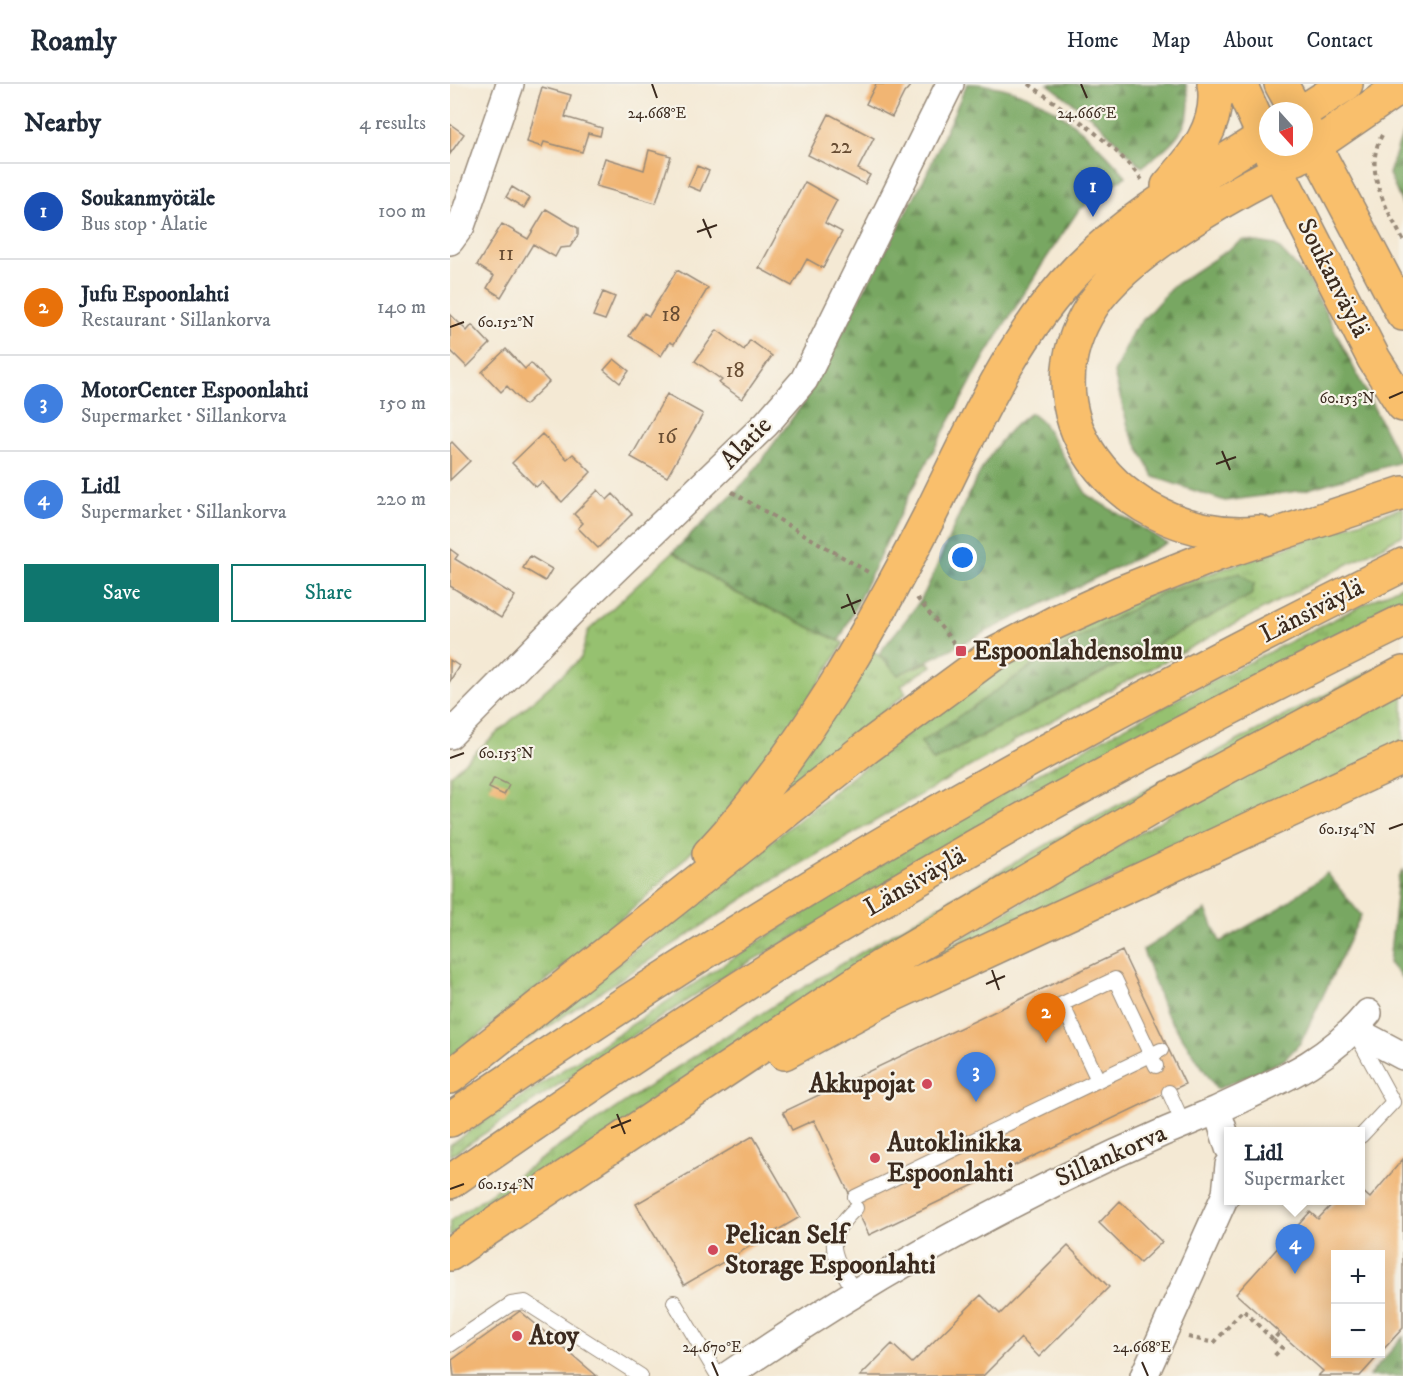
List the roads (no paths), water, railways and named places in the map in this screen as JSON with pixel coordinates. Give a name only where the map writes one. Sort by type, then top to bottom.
[{"type":"main road","points":[[629,934],[739,822],[818,713],[897,578],[998,380],[1025,337],[1079,268],[1138,218],[1198,151],[1212,116],[1216,98],[1214,84]]},
{"type":"main road","name":"Soukanväylä","points":[[1240,84],[1259,125]]},
{"type":"main road","points":[[1281,84],[1291,102]]},
{"type":"main road","points":[[1313,105],[1346,84]]},
{"type":"main road","points":[[1313,133],[1403,85]]},
{"type":"main road","name":"Soukanväylä","points":[[1313,143],[1403,314]]},
{"type":"main road","points":[[1138,218],[1259,152]]},
{"type":"main road","points":[[1262,156],[1232,195],[1176,231],[1111,280],[1080,327],[1074,345],[1069,384],[1076,425],[1089,453],[1106,478],[1131,500],[1170,520],[1223,533],[1256,533],[1305,525]]},
{"type":"main road","name":"Soukanväylä","points":[[1273,156],[1374,359],[1403,405]]},
{"type":"main road","points":[[450,1077],[919,707],[992,656],[1056,622],[1122,592],[1218,554],[1403,493]]},
{"type":"main road","name":"Länsiväylä","points":[[450,1120],[658,983],[960,799],[1285,624],[1403,565]]},
{"type":"main road","name":"Länsiväylä","points":[[450,1182],[562,1105],[822,936],[1139,756],[1403,621]]},
{"type":"main road","points":[[450,1254],[890,960],[1167,799],[1403,673]]},
{"type":"main road","points":[[651,1120],[746,1074],[888,997],[1403,758]]},
{"type":"street","points":[[450,241],[461,226],[510,84]]},
{"type":"street","name":"Alatie","points":[[450,735],[582,601],[766,424],[804,380],[950,84]]},
{"type":"street","points":[[1361,1021],[1403,1056]]},
{"type":"street","name":"Sillankorva","points":[[727,1376],[810,1319],[1042,1187],[1311,1066],[1361,1021]]},
{"type":"street","points":[[1217,1110],[1224,1133]]},
{"type":"street","points":[[1144,1376],[1224,1201]]},
{"type":"lane","points":[[855,1293],[833,1247],[837,1227],[855,1203],[1098,1080],[1156,1057],[1115,979],[1062,1004],[1098,1080]]},
{"type":"lane","points":[[1361,1021],[1393,1102],[1365,1132]]},
{"type":"lane","points":[[1169,1092],[1183,1123]]},
{"type":"lane","points":[[450,1345],[511,1304],[525,1302],[641,1376]]},
{"type":"lane","points":[[674,1302],[718,1376]]},
{"type":"place","name":"Soukanmyötäle","points":[[1093,217]]},
{"type":"place","name":"Espoonlahdensolmu","points":[[961,651]]},
{"type":"place","name":"Jufu Espoonlahti","points":[[1046,1043]]},
{"type":"place","name":"Akkupojat","points":[[927,1084]]},
{"type":"place","name":"MotorCenter Espoonlahti","points":[[976,1102]]},
{"type":"place","name":"Autoklinikka Espoonlahti","points":[[875,1158]]},
{"type":"place","name":"Pelican Self Storage Espoonlahti","points":[[713,1250]]},
{"type":"place","name":"Lidl","points":[[1295,1274]]},
{"type":"place","name":"Atoy","points":[[517,1336]]}]
